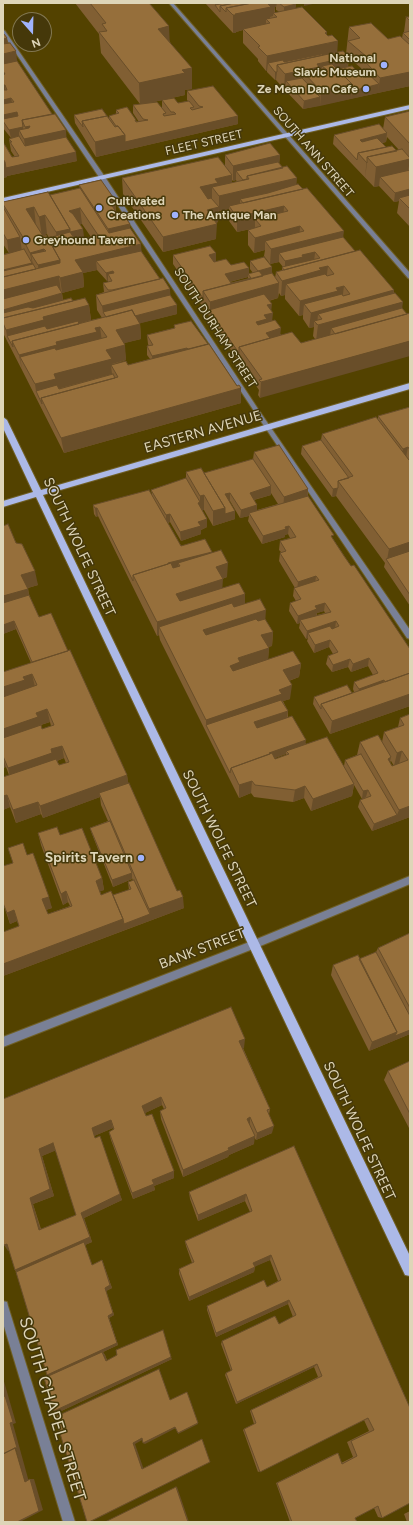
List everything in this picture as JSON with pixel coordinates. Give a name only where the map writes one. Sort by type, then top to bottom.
[{"type":"main road","name":"FLEET STREET","points":[[3,200],[410,107]]},
{"type":"main road","name":"EASTERN AVENUE","points":[[3,504],[410,386]]},
{"type":"main road","name":"SOUTH WOLFE STREET","points":[[3,420],[410,1270]]},
{"type":"street","name":"SOUTH ANN STREET","points":[[171,3],[410,276]]},
{"type":"street","name":"SOUTH DURHAM STREET","points":[[3,31],[410,636]]},
{"type":"street","name":"BANK STREET","points":[[3,1042],[255,944],[410,880]]},
{"type":"street","name":"SOUTH CHAPEL STREET","points":[[3,1306],[69,1522]]},
{"type":"building","points":[[90,3],[149,3],[169,26],[158,29],[192,68],[182,70],[185,73],[139,83],[99,32],[107,31],[102,24],[106,23]]},
{"type":"building","points":[[234,3],[220,6],[220,12],[215,5]]},
{"type":"building","points":[[234,3],[252,3],[226,8],[226,12],[220,6]]},
{"type":"building","points":[[252,3],[267,3],[271,7],[235,14],[236,15],[233,15],[226,8]]},
{"type":"building","points":[[279,3],[294,3],[296,4],[284,7]]},
{"type":"building","points":[[302,7],[327,32],[325,33],[328,36],[332,35],[338,41],[267,56],[258,47],[260,46],[243,29],[270,23],[266,19],[277,17],[273,13]]},
{"type":"building","points":[[371,23],[388,39],[400,36],[410,45],[410,72],[380,78],[362,58],[367,57],[348,41],[360,38],[349,27]]},
{"type":"building","points":[[410,31],[410,40],[403,33]]},
{"type":"building","points":[[4,34],[7,38],[3,39]]},
{"type":"building","points":[[10,43],[12,46],[12,52],[3,54],[3,44]]},
{"type":"building","points":[[343,51],[349,57],[317,64],[319,67],[285,74],[277,65]]},
{"type":"building","points":[[323,55],[277,65],[277,72],[275,72],[268,63],[283,60],[284,62]]},
{"type":"building","points":[[17,61],[52,114],[22,120],[23,127],[9,130],[3,119],[18,116],[17,112],[3,115],[3,104],[14,102],[11,98],[3,100],[3,90],[7,90],[5,85],[3,85],[3,75],[5,74],[3,71],[3,64]]},
{"type":"building","points":[[332,64],[352,84],[321,91],[302,71],[311,70],[316,74],[326,72],[324,71],[327,70],[322,66]]},
{"type":"building","points":[[352,66],[357,71],[364,70],[379,84],[352,91],[352,84],[337,69]]},
{"type":"building","points":[[302,78],[320,97],[304,101],[286,81]]},
{"type":"building","points":[[213,86],[238,116],[125,142],[125,135],[109,116],[119,113],[116,110],[127,107],[136,122],[148,120],[143,119],[133,105],[157,102],[166,113],[163,114],[164,116],[176,114],[171,112],[162,100],[174,98],[178,103],[189,101],[194,107],[190,108],[192,110],[203,107],[199,106],[187,91]]},
{"type":"building","points":[[102,109],[107,116],[82,121],[83,127],[74,115]]},
{"type":"building","points":[[410,111],[410,144],[385,117]]},
{"type":"building","points":[[55,114],[66,130],[24,139],[19,130],[29,128],[30,126],[25,127],[22,120]]},
{"type":"building","points":[[107,116],[115,127],[118,126],[125,135],[95,142],[82,121]]},
{"type":"building","points":[[379,124],[387,133],[360,140],[362,142],[377,138],[386,147],[358,153],[357,160],[334,135]]},
{"type":"building","points":[[19,136],[25,146],[66,137],[76,152],[6,168],[3,159],[3,142],[12,157],[19,156],[9,139]]},
{"type":"building","points":[[270,143],[280,155],[233,166],[225,155]]},
{"type":"building","points":[[392,146],[397,151],[367,157],[367,163],[358,153]]},
{"type":"building","points":[[402,149],[410,159],[376,167],[367,157]]},
{"type":"building","points":[[218,157],[232,175],[215,179],[218,183],[200,187],[208,199],[211,198],[219,207],[207,210],[217,224],[163,237],[122,178]]},
{"type":"building","points":[[278,162],[283,168],[247,176],[247,179],[243,180],[236,171]]},
{"type":"building","points":[[287,166],[297,178],[219,196],[212,187],[249,179],[247,176]]},
{"type":"building","points":[[410,170],[410,189],[395,193],[380,177]]},
{"type":"building","points":[[101,180],[115,200],[109,201],[120,218],[125,217],[130,224],[108,229],[79,185]]},
{"type":"building","points":[[298,184],[303,189],[243,203],[240,199],[268,193]]},
{"type":"building","points":[[80,188],[109,233],[130,228],[141,244],[75,260],[83,272],[60,278],[59,276],[3,290],[3,277],[60,263],[60,260],[48,238],[70,232],[70,229],[50,195]],"holes":[[[80,208],[98,235],[76,241],[70,232],[83,229],[73,214],[69,211]]]},
{"type":"building","points":[[307,188],[344,231],[271,249],[265,241],[304,231],[300,226],[255,238],[248,230],[261,226],[255,219],[288,211],[284,206],[237,217],[229,206]]},
{"type":"building","points":[[48,192],[70,229],[56,232],[45,215],[39,217],[34,207],[26,209],[43,236],[46,235],[60,260],[38,265],[31,254],[46,251],[44,249],[30,253],[24,239],[3,202]]},
{"type":"building","points":[[410,195],[410,209],[399,198]]},
{"type":"building","points":[[3,207],[20,237],[7,240],[3,233]]},
{"type":"building","points":[[343,237],[355,251],[284,270],[282,267],[320,258],[315,252],[302,255],[303,257],[285,261],[279,253]]},
{"type":"building","points":[[210,246],[216,253],[209,255],[214,262],[226,259],[231,265],[244,262],[249,268],[225,274],[231,283],[251,278],[248,274],[259,271],[263,276],[203,291],[203,298],[173,255]]},
{"type":"building","points":[[24,249],[32,263],[3,270],[3,255]]},
{"type":"building","points":[[360,250],[394,290],[311,313],[304,304],[342,294],[343,296],[350,294],[344,286],[336,288],[338,291],[300,301],[286,284],[325,274],[327,276],[334,274],[328,266],[319,268],[321,270],[282,281],[276,272]]},
{"type":"building","points":[[141,251],[160,279],[108,290],[103,283],[112,281],[108,274],[114,273],[113,271],[106,273],[96,261]]},
{"type":"building","points":[[264,257],[272,267],[258,271],[250,261]]},
{"type":"building","points":[[33,264],[36,269],[3,277],[3,271]]},
{"type":"building","points":[[272,273],[279,283],[210,302],[203,291]]},
{"type":"building","points":[[163,278],[170,289],[102,306],[96,295]]},
{"type":"building","points":[[57,285],[62,293],[3,310],[3,299]]},
{"type":"building","points":[[395,293],[403,302],[318,325],[314,321],[322,319],[318,314]]},
{"type":"building","points":[[264,294],[272,304],[267,305],[273,313],[264,315],[267,319],[256,322],[258,325],[275,320],[281,328],[266,333],[270,338],[239,347],[239,353],[209,310]]},
{"type":"building","points":[[170,295],[177,305],[135,316],[132,310],[106,317],[103,312]]},
{"type":"building","points":[[71,298],[73,301],[3,318],[3,313],[28,307],[33,308]]},
{"type":"building","points":[[85,298],[89,305],[43,317],[44,320],[6,330],[3,323],[3,318]]},
{"type":"building","points":[[402,308],[407,314],[335,334],[331,328]]},
{"type":"building","points":[[132,310],[140,324],[116,330],[125,345],[106,350],[112,359],[54,374],[56,379],[35,384],[20,357],[55,348],[56,350],[107,337],[100,327],[95,328],[97,332],[56,342],[57,345],[19,355],[12,341]]},
{"type":"building","points":[[410,313],[410,341],[261,382],[259,380],[262,379],[239,347],[292,332],[301,343]]},
{"type":"building","points":[[78,321],[79,324],[12,341],[13,347],[7,336],[45,326],[47,329]]},
{"type":"building","points":[[191,321],[208,344],[152,356],[147,346],[153,345],[147,335],[175,328],[174,325]]},
{"type":"building","points":[[209,344],[237,386],[239,385],[241,388],[61,438],[41,398],[118,377],[111,365],[126,361],[128,365]]},
{"type":"building","points":[[113,374],[115,378],[41,398],[42,404],[36,391],[57,385],[59,389]]},
{"type":"building","points":[[410,407],[410,450],[408,447],[403,449],[378,416]]},
{"type":"building","points":[[376,417],[409,460],[410,459],[410,542],[389,549],[338,481],[353,476],[322,434]]},
{"type":"building","points":[[321,440],[349,478],[338,481],[338,488],[333,489],[302,446]]},
{"type":"building","points":[[279,445],[308,489],[284,497],[254,452]]},
{"type":"building","points":[[253,459],[271,486],[250,493],[257,505],[241,510],[230,493],[225,494],[235,511],[225,514],[225,508],[204,473]]},
{"type":"building","points":[[201,468],[225,508],[213,511],[204,495],[200,496],[186,472]]},
{"type":"building","points":[[186,478],[200,502],[198,503],[207,519],[198,522],[201,526],[180,532],[170,514],[166,515],[151,490]]},
{"type":"building","points":[[149,490],[181,546],[205,539],[212,552],[168,563],[133,575],[133,581],[97,508],[93,505]]},
{"type":"building","points":[[308,496],[334,535],[331,536],[344,556],[351,566],[354,565],[410,649],[410,673],[359,689],[354,682],[378,673],[369,658],[353,664],[350,659],[333,665],[328,656],[338,652],[330,640],[315,645],[308,633],[330,626],[332,629],[339,626],[336,621],[307,631],[300,620],[331,612],[325,603],[315,606],[317,609],[298,616],[290,603],[301,599],[294,588],[319,580],[316,576],[298,582],[280,553],[286,551],[280,541],[296,537],[289,526],[285,527],[286,529],[263,536],[249,513]]},
{"type":"building","points":[[8,524],[16,543],[22,544],[35,571],[21,575],[28,589],[3,596],[3,526]]},
{"type":"building","points":[[221,550],[228,563],[216,567],[223,579],[176,594],[180,601],[239,583],[245,594],[157,622],[133,575],[171,563],[173,568],[180,566],[178,563]]},
{"type":"building","points":[[410,551],[410,595],[386,559]]},
{"type":"building","points":[[29,595],[39,617],[51,613],[68,651],[32,662],[14,621],[3,625],[3,603]]},
{"type":"building","points":[[260,599],[266,610],[203,630],[206,635],[256,619],[258,621],[265,619],[273,632],[261,635],[269,648],[238,658],[240,662],[230,666],[233,671],[293,651],[301,664],[283,670],[292,685],[279,690],[282,694],[206,720],[159,627],[232,603],[234,607]]},
{"type":"building","points":[[70,650],[127,775],[40,806],[38,802],[13,810],[7,795],[3,796],[3,777],[56,759],[59,765],[69,762],[62,746],[51,749],[52,753],[8,768],[3,756],[3,738],[41,725],[42,729],[54,725],[47,709],[36,713],[38,717],[3,729],[3,697],[37,685],[32,674],[23,677],[25,680],[3,687],[3,672]]},
{"type":"building","points":[[410,673],[410,694],[332,721],[321,704]]},
{"type":"building","points":[[347,685],[352,693],[321,704],[321,709],[314,697]]},
{"type":"building","points":[[281,700],[288,711],[254,722],[257,728],[292,716],[306,740],[231,768],[230,773],[206,725]]},
{"type":"building","points":[[410,714],[410,806],[399,810],[360,742],[378,735],[391,757],[388,759],[392,766],[408,760],[402,751],[397,753],[384,732],[404,725],[400,718]]},
{"type":"building","points":[[327,737],[354,784],[313,799],[305,786],[295,790],[255,785],[252,781],[239,785],[231,768],[272,753],[275,759],[289,754],[286,751]]},
{"type":"building","points":[[361,754],[397,815],[374,824],[360,800],[371,796],[368,790],[363,791],[345,760]]},
{"type":"building","points":[[129,783],[177,891],[180,890],[183,897],[149,909],[99,793]]},
{"type":"building","points":[[110,821],[132,873],[112,880],[90,828]]},
{"type":"building","points":[[57,827],[60,835],[82,828],[102,878],[96,881],[101,895],[111,891],[123,919],[3,964],[3,932],[19,926],[14,910],[7,913],[3,903],[3,866],[13,863],[8,848],[23,843],[27,855],[33,853],[49,897],[42,899],[48,914],[72,906],[66,891],[61,894],[38,833]]},
{"type":"building","points":[[134,880],[150,914],[124,924],[113,895],[131,889],[128,882]]},
{"type":"building","points":[[410,933],[410,1008],[378,948]]},
{"type":"building","points":[[376,952],[410,1016],[410,1030],[395,1036],[397,1032],[359,959]]},
{"type":"building","points":[[358,955],[397,1032],[372,1042],[333,965]]},
{"type":"building","points":[[231,1007],[245,1039],[239,1041],[270,1109],[267,1110],[274,1126],[257,1133],[250,1117],[247,1119],[255,1136],[228,1148],[229,1150],[183,1170],[160,1111],[166,1108],[161,1097],[142,1106],[146,1116],[152,1114],[174,1171],[152,1180],[154,1184],[132,1193],[109,1132],[114,1129],[111,1120],[92,1128],[95,1138],[100,1136],[120,1194],[81,1213],[90,1237],[15,1270],[7,1244],[4,1245],[3,1242],[3,1099]],"holes":[[[53,1143],[76,1215],[39,1230],[30,1198],[50,1189],[39,1149]]]},
{"type":"building","points":[[410,1061],[410,1114],[388,1071]]},
{"type":"building","points":[[294,1146],[410,1408],[410,1503],[382,1518],[378,1506],[355,1518],[357,1522],[292,1522],[277,1483],[338,1453],[342,1464],[357,1456],[351,1441],[374,1430],[368,1418],[260,1472],[244,1429],[256,1423],[251,1410],[322,1376],[317,1364],[237,1402],[226,1373],[232,1370],[222,1341],[275,1316],[279,1324],[296,1315],[289,1300],[216,1333],[207,1306],[264,1280],[267,1287],[281,1280],[271,1255],[253,1263],[255,1267],[189,1297],[179,1269],[194,1262],[185,1241],[252,1211],[246,1194],[198,1215],[189,1192]]},
{"type":"building","points":[[84,1242],[92,1265],[102,1260],[110,1285],[105,1288],[113,1313],[108,1316],[117,1343],[47,1375],[16,1272]]},
{"type":"building","points":[[163,1330],[171,1357],[54,1411],[44,1378],[102,1352],[106,1361],[117,1355],[116,1350]]},
{"type":"building","points":[[159,1369],[170,1400],[187,1392],[198,1423],[178,1433],[175,1427],[143,1443],[142,1438],[133,1443],[142,1469],[202,1439],[210,1462],[87,1522],[55,1417]]},
{"type":"building","points":[[5,1396],[13,1422],[10,1423],[17,1448],[3,1454],[3,1397]]},
{"type":"building","points":[[15,1448],[25,1482],[30,1479],[39,1511],[17,1522],[3,1522],[3,1454]]},
{"type":"building","points":[[176,1487],[188,1522],[105,1522]]},
{"type":"place","name":"National Slavic Museum","points":[[384,65]]},
{"type":"place","name":"Ze Mean Dan Cafe","points":[[366,89]]},
{"type":"place","name":"Cultivated Creations","points":[[99,208]]},
{"type":"place","name":"The Antique Man","points":[[175,215]]},
{"type":"place","name":"Greyhound Tavern","points":[[26,240]]},
{"type":"place","name":"Spirits Tavern","points":[[141,858]]}]
